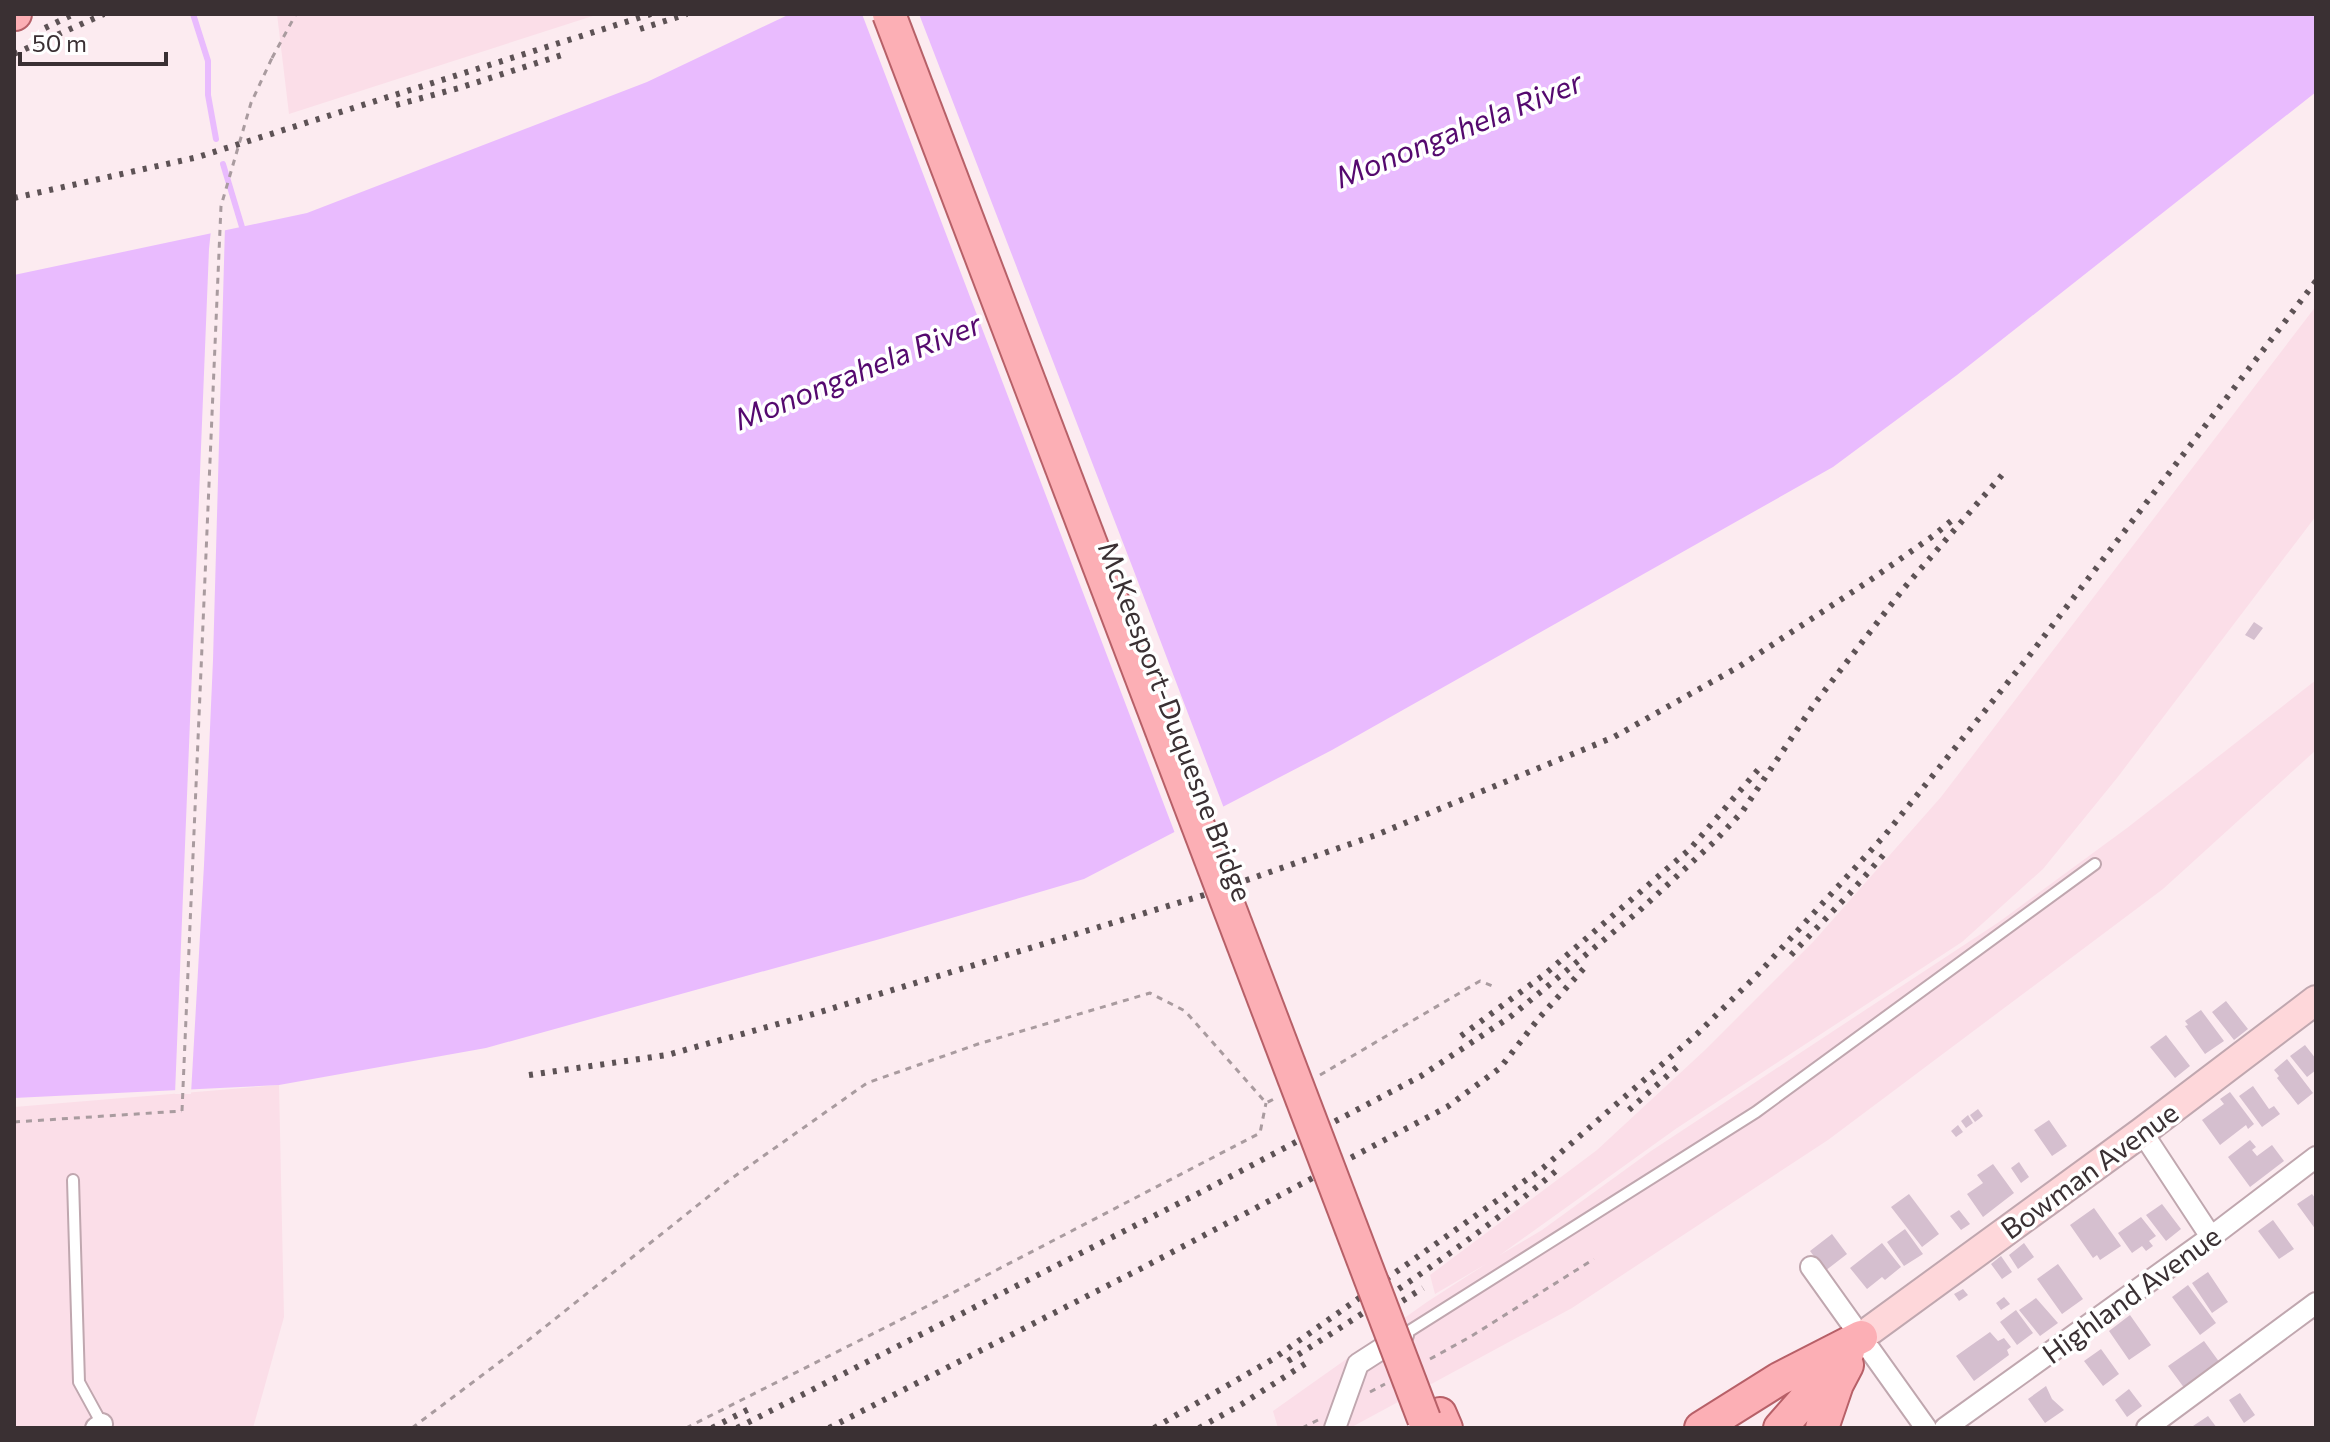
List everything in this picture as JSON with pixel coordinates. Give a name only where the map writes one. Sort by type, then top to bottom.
[{"type":"main road","name":"McKeesport-Duquesne Bridge","points":[[889,14],[1434,1422]]},
{"type":"main road","name":"McKeesport-Duquesne Bridge","points":[[907,14],[1434,1422]]},
{"type":"main road","name":"Bowman Avenue","points":[[1861,1337],[2142,1132],[2316,1000]]},
{"type":"main road","points":[[1701,1428],[1779,1379],[1861,1337]]},
{"type":"main road","points":[[1780,1428],[1861,1337]]},
{"type":"main road","points":[[1822,1428],[1837,1384],[1861,1337]]},
{"type":"street","points":[[2142,1132],[2211,1237]]},
{"type":"street","name":"Highland Avenue","points":[[1945,1428],[2211,1237],[2316,1157]]},
{"type":"street","points":[[1811,1267],[1926,1428]]},
{"type":"street","points":[[2147,1428],[2316,1303]]},
{"type":"street","points":[[1335,1428],[1358,1364],[1403,1335]]},
{"type":"lane","points":[[1403,1335],[1756,1112],[2095,864]]},
{"type":"lane","points":[[73,1180],[79,1382],[99,1426]]},
{"type":"path","points":[[14,1122],[182,1111],[221,206],[251,103],[296,14]]},
{"type":"path","points":[[1313,1078],[1480,981],[1497,988]]},
{"type":"path","points":[[412,1428],[521,1346],[728,1181],[867,1083],[978,1044],[1150,993],[1185,1011],[1266,1103]]},
{"type":"path","points":[[1266,1103],[1278,1097]]},
{"type":"path","points":[[686,1428],[1260,1133],[1266,1103]]},
{"type":"path","points":[[1419,1365],[1470,1337],[1594,1259]]},
{"type":"path","points":[[1302,1428],[1393,1380]]},
{"type":"shaded area","points":[[277,14],[599,14],[289,114]]},
{"type":"shaded area","points":[[2316,306],[2316,516],[2117,778],[2043,869],[1962,942],[1677,1128],[1500,1255],[1542,1230],[1651,1151],[1999,922],[2127,828],[2316,680],[2316,750],[2163,889],[1828,1140],[1572,1308],[1350,1428],[1278,1428],[1273,1411],[1486,1264],[1435,1294],[1430,1275],[1597,1150],[1705,1050],[1813,942],[1941,797]]},
{"type":"shaded area","points":[[279,1085],[284,1317],[253,1428],[14,1428],[14,1107]]},
{"type":"water","name":"Monongahela River","points":[[790,14],[2316,14],[2316,92],[1957,375],[1833,467],[1332,750],[1084,879],[486,1048],[279,1085],[14,1098],[14,275],[307,213],[647,82]]},
{"type":"pier","points":[[862,14],[919,14],[1132,566],[1225,811],[1176,836]]},
{"type":"pier","points":[[225,226],[213,660],[191,1094],[175,1094],[209,249],[211,230]]},
{"type":"building","points":[[2254,622],[2263,628],[2254,640],[2245,635]]},
{"type":"building","points":[[2226,1001],[2248,1029],[2234,1040],[2212,1012]]},
{"type":"building","points":[[2201,1010],[2224,1041],[2205,1054],[2185,1026],[2188,1025],[2185,1021]]},
{"type":"building","points":[[2166,1035],[2190,1066],[2175,1078],[2150,1047]]},
{"type":"building","points":[[2305,1045],[2316,1059],[2316,1070],[2307,1077],[2290,1056]]},
{"type":"building","points":[[2287,1059],[2313,1093],[2298,1105],[2274,1070]]},
{"type":"building","points":[[2253,1086],[2269,1109],[2274,1106],[2280,1114],[2262,1127],[2239,1096]]},
{"type":"building","points":[[2230,1092],[2254,1124],[2248,1129],[2246,1125],[2220,1145],[2202,1120],[2224,1104],[2220,1099]]},
{"type":"building","points":[[1978,1109],[1983,1116],[1975,1122],[1970,1115]]},
{"type":"building","points":[[1968,1115],[1973,1123],[1966,1128],[1961,1121]]},
{"type":"building","points":[[2049,1120],[2067,1146],[2052,1156],[2034,1130]]},
{"type":"building","points":[[1958,1125],[1963,1132],[1956,1137],[1951,1131]]},
{"type":"building","points":[[2250,1140],[2256,1147],[2252,1150],[2257,1156],[2272,1145],[2284,1161],[2250,1187],[2228,1157]]},
{"type":"building","points":[[2019,1162],[2029,1177],[2021,1183],[2011,1168]]},
{"type":"building","points":[[1993,1164],[2014,1193],[1983,1217],[1967,1194],[1983,1183],[1977,1175]]},
{"type":"building","points":[[1909,1194],[1939,1234],[1922,1247],[1891,1207]]},
{"type":"building","points":[[2312,1194],[2316,1199],[2316,1230],[2297,1204]]},
{"type":"building","points":[[2162,1204],[2181,1229],[2166,1241],[2146,1215]]},
{"type":"building","points":[[2094,1208],[2121,1246],[2100,1260],[2097,1255],[2093,1258],[2070,1225]]},
{"type":"building","points":[[1959,1210],[1970,1224],[1961,1230],[1950,1216]]},
{"type":"building","points":[[2141,1217],[2156,1236],[2149,1241],[2153,1246],[2146,1251],[2142,1246],[2132,1253],[2118,1233]]},
{"type":"building","points":[[2273,1220],[2294,1249],[2279,1259],[2258,1231]]},
{"type":"building","points":[[1905,1229],[1923,1254],[1904,1266],[1887,1242]]},
{"type":"building","points":[[1832,1234],[1847,1254],[1825,1271],[1810,1251]]},
{"type":"building","points":[[1882,1243],[1901,1267],[1867,1289],[1850,1268]]},
{"type":"building","points":[[2024,1243],[2034,1257],[2018,1269],[2009,1255]]},
{"type":"building","points":[[2001,1256],[2012,1272],[2002,1279],[1991,1264]]},
{"type":"building","points":[[2058,1264],[2083,1299],[2062,1314],[2037,1279]]},
{"type":"building","points":[[2208,1272],[2228,1302],[2212,1313],[2192,1283]]},
{"type":"building","points":[[2188,1285],[2216,1323],[2200,1335],[2172,1297]]},
{"type":"building","points":[[1963,1289],[1968,1295],[1959,1301],[1954,1294]]},
{"type":"building","points":[[2004,1297],[2010,1304],[2001,1310],[1996,1303]]},
{"type":"building","points":[[2036,1298],[2058,1323],[2040,1336],[2019,1310]]},
{"type":"building","points":[[2016,1310],[2033,1333],[2017,1345],[2000,1322]]},
{"type":"building","points":[[2130,1315],[2151,1345],[2129,1360],[2109,1331]]},
{"type":"building","points":[[1990,1332],[1998,1341],[2004,1338],[2011,1347],[2007,1350],[2009,1355],[1974,1381],[1956,1356]]},
{"type":"building","points":[[2204,1341],[2220,1363],[2185,1389],[2168,1366]]},
{"type":"building","points":[[2101,1349],[2119,1374],[2103,1386],[2084,1361]]},
{"type":"building","points":[[2046,1386],[2052,1399],[2064,1410],[2045,1423],[2028,1399]]},
{"type":"building","points":[[2129,1389],[2142,1406],[2127,1417],[2115,1400]]},
{"type":"building","points":[[2240,1393],[2255,1415],[2244,1423],[2229,1400]]},
{"type":"building","points":[[2208,1416],[2217,1428],[2190,1428]]},
{"type":"waterway","points":[[193,14],[208,61],[208,95],[216,139]]},
{"type":"waterway","points":[[223,164],[242,227]]},
{"type":"railway","points":[[45,28],[74,14]]},
{"type":"railway","points":[[14,54],[104,14]]},
{"type":"railway","points":[[14,198],[198,157],[651,14]]},
{"type":"railway","points":[[640,29],[687,14]]},
{"type":"railway","points":[[396,105],[568,53]]},
{"type":"railway","points":[[1154,1428],[1273,1359],[1543,1168],[1698,1033],[1758,974],[1885,835],[2029,656],[2316,281]]},
{"type":"railway","points":[[737,1428],[1203,1191],[1421,1076],[1510,1017],[1639,911],[1742,812],[1815,703],[1904,588],[2002,475]]},
{"type":"railway","points":[[529,1075],[667,1055],[817,1013],[1204,895],[1376,835],[1614,737],[1740,666],[1869,581],[1951,521]]},
{"type":"railway","points":[[1461,1036],[1545,974],[1690,849],[1763,764]]},
{"type":"railway","points":[[1791,955],[1886,852]]},
{"type":"railway","points":[[829,1428],[1447,1107],[1500,1068],[1539,1018],[1586,966]]},
{"type":"railway","points":[[1629,1110],[1677,1067]]},
{"type":"railway","points":[[1288,1361],[1425,1270],[1556,1171]]},
{"type":"railway","points":[[1372,1320],[1423,1288]]},
{"type":"railway","points":[[1199,1428],[1308,1362]]},
{"type":"railway","points":[[712,1428],[749,1409]]}]
